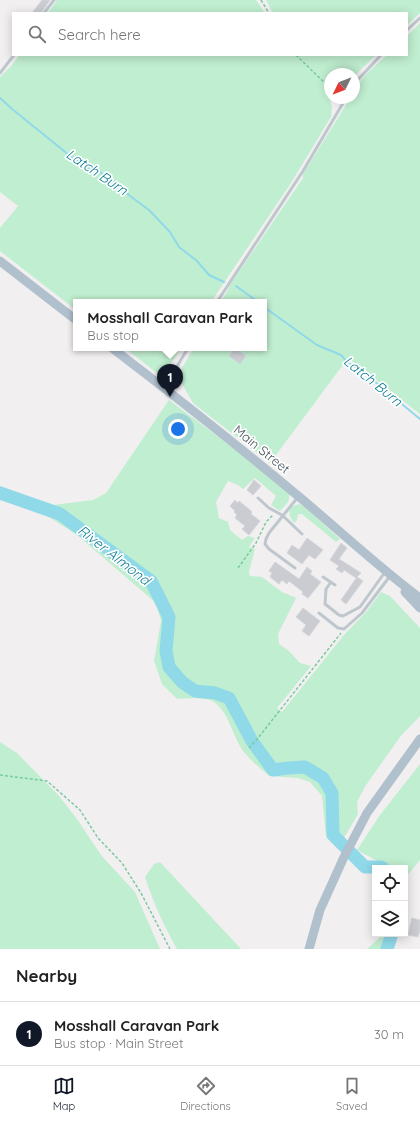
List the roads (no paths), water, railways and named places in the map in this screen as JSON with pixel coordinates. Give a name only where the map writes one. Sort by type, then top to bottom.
[{"type":"main road","points":[[0,261],[73,318]]},
{"type":"main road","name":"Main Street","points":[[116,351],[298,496],[388,574],[420,598]]},
{"type":"main road","name":"Main Street","points":[[388,574],[420,608]]},
{"type":"main road","points":[[309,949],[320,910],[350,845],[367,813],[420,739]]},
{"type":"lane","points":[[45,12],[54,0]]},
{"type":"lane","points":[[408,29],[420,18]]},
{"type":"lane","points":[[0,73],[13,56]]},
{"type":"lane","points":[[360,78],[380,56]]},
{"type":"lane","points":[[219,299],[303,171],[342,104]]},
{"type":"lane","points":[[164,388],[186,351]]},
{"type":"lane","points":[[295,568],[269,549],[265,544],[269,533],[298,496]]},
{"type":"lane","points":[[258,498],[277,513],[282,515],[302,534]]},
{"type":"lane","points":[[331,582],[326,589],[325,604],[339,615],[343,616],[360,607],[388,574]]},
{"type":"lane","points":[[319,613],[338,628],[344,629],[362,613],[388,574]]},
{"type":"lane","points":[[324,576],[335,586]]},
{"type":"waterway","name":"Latch Burn","points":[[0,98],[69,155],[89,169],[96,170],[114,181],[130,196],[149,210],[170,232],[179,247],[197,261],[209,275],[224,282]]},
{"type":"waterway","name":"Latch Burn","points":[[236,286],[254,299]]},
{"type":"waterway","name":"Latch Burn","points":[[267,309],[317,345],[341,355],[347,362],[362,371],[420,419]]},
{"type":"waterway","name":"River Almond","points":[[0,493],[60,514],[151,581],[169,617],[166,651],[169,667],[182,682],[195,691],[215,693],[229,698],[252,741],[273,770],[305,767],[323,778],[332,793],[333,835],[365,867],[372,867]]},
{"type":"waterway","name":"River Almond","points":[[387,949],[391,937]]},
{"type":"place","name":"Mosshall Caravan Park","points":[[170,397]]}]
